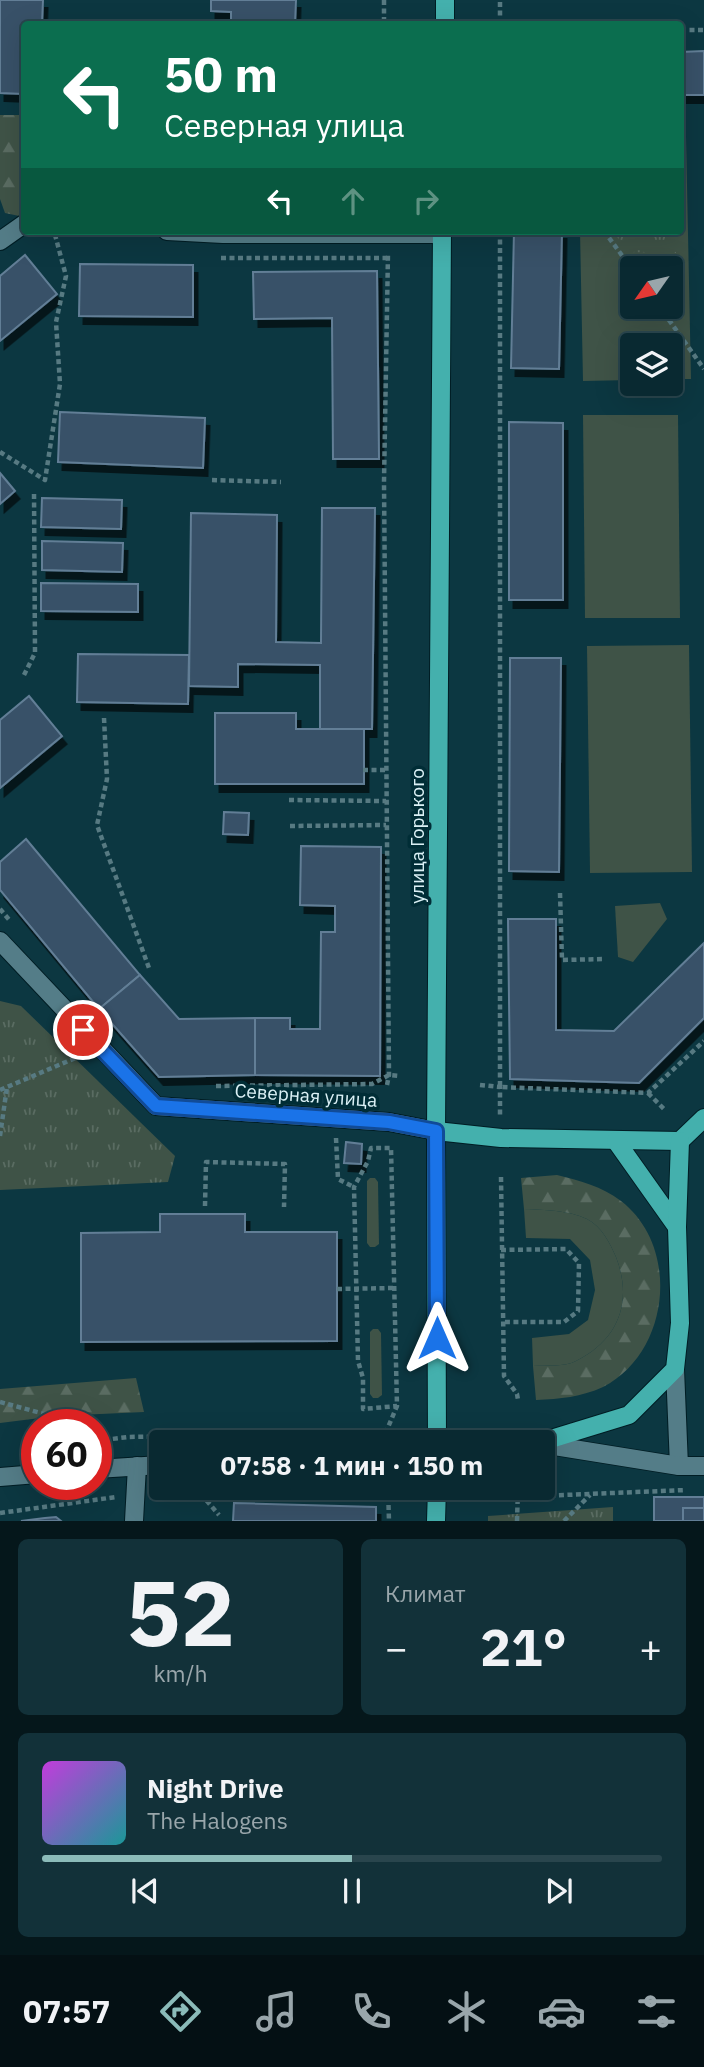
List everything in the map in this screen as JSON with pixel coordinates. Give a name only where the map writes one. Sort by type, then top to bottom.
[{"type":"main road","points":[[445,0],[445,21]]},
{"type":"main road","name":"улица Горького","points":[[438,1430],[436,1131],[442,235]]},
{"type":"main road","points":[[555,1439],[629,1415],[675,1369],[680,1323],[677,1227],[680,1141],[704,1118]]},
{"type":"main road","name":"Северная улица","points":[[436,1131],[500,1138],[680,1141]]},
{"type":"main road","points":[[616,1141],[677,1227]]},
{"type":"main road","points":[[436,1521],[437,1500]]},
{"type":"street","points":[[0,241],[21,226]]},
{"type":"street","name":"Северная улица","points":[[0,941],[156,1106],[389,1122],[436,1131]]},
{"type":"street","points":[[675,1369],[679,1466]]},
{"type":"street","points":[[555,1445],[679,1466],[704,1466]]},
{"type":"street","points":[[112,1468],[149,1465]]},
{"type":"street","points":[[134,1521],[136,1466]]},
{"type":"street","points":[[0,1477],[21,1475]]},
{"type":"path","points":[[383,0],[384,21]]},
{"type":"path","points":[[500,0],[500,21]]},
{"type":"path","points":[[684,30],[704,30]]},
{"type":"path","points":[[0,452],[45,480],[60,384],[56,321],[66,276],[55,235]]},
{"type":"path","points":[[387,1085],[384,482],[388,235]]},
{"type":"path","points":[[500,235],[500,1116]]},
{"type":"path","points":[[607,235],[622,256]]},
{"type":"path","points":[[221,258],[387,258]]},
{"type":"path","points":[[668,319],[704,369]]},
{"type":"path","points":[[212,481],[281,482]]},
{"type":"path","points":[[24,675],[35,653],[34,491]]},
{"type":"path","points":[[104,718],[107,779],[97,825],[149,968]]},
{"type":"path","points":[[363,770],[385,770]]},
{"type":"path","points":[[289,800],[386,801]]},
{"type":"path","points":[[290,826],[386,825]]},
{"type":"path","points":[[560,892],[562,961],[605,959]]},
{"type":"path","points":[[0,909],[17,929]]},
{"type":"path","points":[[648,1093],[704,1041]]},
{"type":"path","points":[[0,1090],[100,1048]]},
{"type":"path","points":[[208,1086],[372,1084],[389,1074],[400,1076]]},
{"type":"path","points":[[480,1085],[648,1093],[664,1109]]},
{"type":"path","points":[[0,1136],[8,1087]]},
{"type":"path","points":[[348,1137],[336,1136],[338,1179],[354,1187]]},
{"type":"path","points":[[372,1139],[368,1161],[354,1187],[358,1361],[363,1378],[363,1409],[397,1406]]},
{"type":"path","points":[[112,1439],[386,1432],[397,1406],[391,1148],[371,1148]]},
{"type":"path","points":[[205,1206],[206,1162],[285,1164],[284,1207]]},
{"type":"path","points":[[501,1177],[504,1376],[517,1394],[517,1400]]},
{"type":"path","points":[[501,1250],[566,1250],[579,1263],[578,1311],[564,1322],[503,1322]]},
{"type":"path","points":[[337,1289],[394,1288]]},
{"type":"path","points":[[0,1402],[26,1409]]},
{"type":"path","points":[[555,1497],[691,1489]]},
{"type":"path","points":[[0,1513],[149,1494]]},
{"type":"path","points":[[564,1521],[591,1495]]},
{"type":"path","points":[[206,1500],[219,1515]]},
{"type":"path","points":[[388,1521],[389,1500]]},
{"type":"path","points":[[517,1521],[518,1500]]},
{"type":"green space","points":[[0,115],[21,115],[21,216],[5,213],[0,199]]},
{"type":"green space","points":[[686,136],[691,379],[683,379],[683,333],[620,333],[620,380],[583,381],[580,235],[684,235]]},
{"type":"green space","points":[[616,235],[675,235],[676,253],[628,252]]},
{"type":"green space","points":[[583,415],[678,415],[680,618],[585,618]]},
{"type":"green space","points":[[689,645],[692,872],[590,873],[587,646]]},
{"type":"green space","points":[[660,903],[667,919],[633,962],[618,957],[615,906]]},
{"type":"green space","points":[[0,1001],[21,1006],[175,1156],[168,1182],[0,1190]]},
{"type":"green space","points":[[557,1175],[606,1191],[621,1201],[640,1221],[653,1245],[659,1271],[660,1298],[654,1325],[643,1350],[625,1371],[603,1387],[587,1393],[536,1400],[533,1366],[566,1364],[591,1352],[612,1330],[622,1304],[621,1273],[616,1257],[597,1226],[572,1214],[524,1209],[521,1178]]},
{"type":"green space","points":[[375,1178],[378,1182],[379,1244],[375,1247],[370,1247],[367,1243],[367,1181]]},
{"type":"green space","points":[[524,1209],[564,1212],[592,1222],[608,1241],[621,1273],[622,1304],[612,1330],[591,1352],[572,1363],[533,1366],[532,1338],[569,1334],[588,1320],[595,1290],[590,1260],[570,1239],[526,1238]]},
{"type":"green space","points":[[378,1329],[381,1333],[382,1395],[378,1398],[373,1398],[370,1394],[370,1332]]},
{"type":"green space","points":[[136,1378],[144,1412],[112,1413],[112,1409],[21,1409],[21,1420],[0,1423],[0,1389]]},
{"type":"green space","points":[[613,1507],[613,1521],[488,1521],[488,1516]]},
{"type":"building","points":[[0,0],[43,0],[42,21],[21,21],[21,94],[0,93]]},
{"type":"building","points":[[211,0],[296,0],[295,21],[231,21],[231,12],[211,11]]},
{"type":"building","points":[[704,51],[704,95],[684,95],[684,52]]},
{"type":"building","points":[[514,235],[562,235],[559,369],[511,368]]},
{"type":"building","points":[[25,255],[57,294],[0,341],[0,276]]},
{"type":"building","points":[[80,264],[193,265],[193,317],[79,316]]},
{"type":"building","points":[[377,271],[379,459],[333,459],[332,318],[254,319],[253,272]]},
{"type":"building","points":[[60,412],[205,418],[203,468],[58,462]]},
{"type":"building","points":[[509,422],[563,423],[563,600],[509,600]]},
{"type":"building","points":[[0,473],[15,491],[0,504]]},
{"type":"building","points":[[42,498],[122,500],[121,529],[41,527]]},
{"type":"building","points":[[322,508],[375,508],[372,729],[320,729],[320,665],[238,664],[238,687],[189,686],[191,513],[277,515],[276,642],[321,643]]},
{"type":"building","points":[[42,541],[123,543],[122,572],[42,570]]},
{"type":"building","points":[[41,583],[138,584],[138,612],[41,611]]},
{"type":"building","points":[[78,654],[189,655],[188,704],[77,702]]},
{"type":"building","points":[[510,658],[561,658],[559,872],[509,871]]},
{"type":"building","points":[[29,696],[62,736],[0,788],[0,720]]},
{"type":"building","points":[[215,713],[296,713],[296,729],[364,729],[364,784],[215,784]]},
{"type":"building","points":[[224,812],[249,813],[248,835],[223,834]]},
{"type":"building","points":[[26,839],[140,975],[99,1009],[0,890],[0,862]]},
{"type":"building","points":[[301,846],[381,847],[380,1076],[255,1075],[255,1018],[290,1018],[290,1029],[320,1029],[321,932],[335,932],[335,906],[300,905]]},
{"type":"building","points":[[508,919],[556,919],[556,1030],[614,1031],[704,943],[704,1018],[639,1083],[510,1079]]},
{"type":"building","points":[[140,975],[179,1019],[255,1018],[255,1075],[159,1077],[99,1009]]},
{"type":"building","points":[[346,1142],[362,1144],[361,1164],[344,1163]]},
{"type":"building","points":[[160,1214],[245,1214],[245,1232],[337,1232],[337,1341],[81,1342],[81,1233],[160,1232]]},
{"type":"building","points":[[654,1497],[704,1497],[704,1508],[683,1508],[683,1521],[654,1521]]},
{"type":"building","points":[[234,1503],[376,1507],[376,1521],[233,1521]]},
{"type":"building","points":[[683,1508],[704,1508],[704,1521],[683,1521]]},
{"type":"building","points":[[56,1517],[61,1521],[21,1521],[45,1518]]},
{"type":"route","points":[[83,1030],[156,1106],[389,1122],[436,1131],[437,1338]]}]
